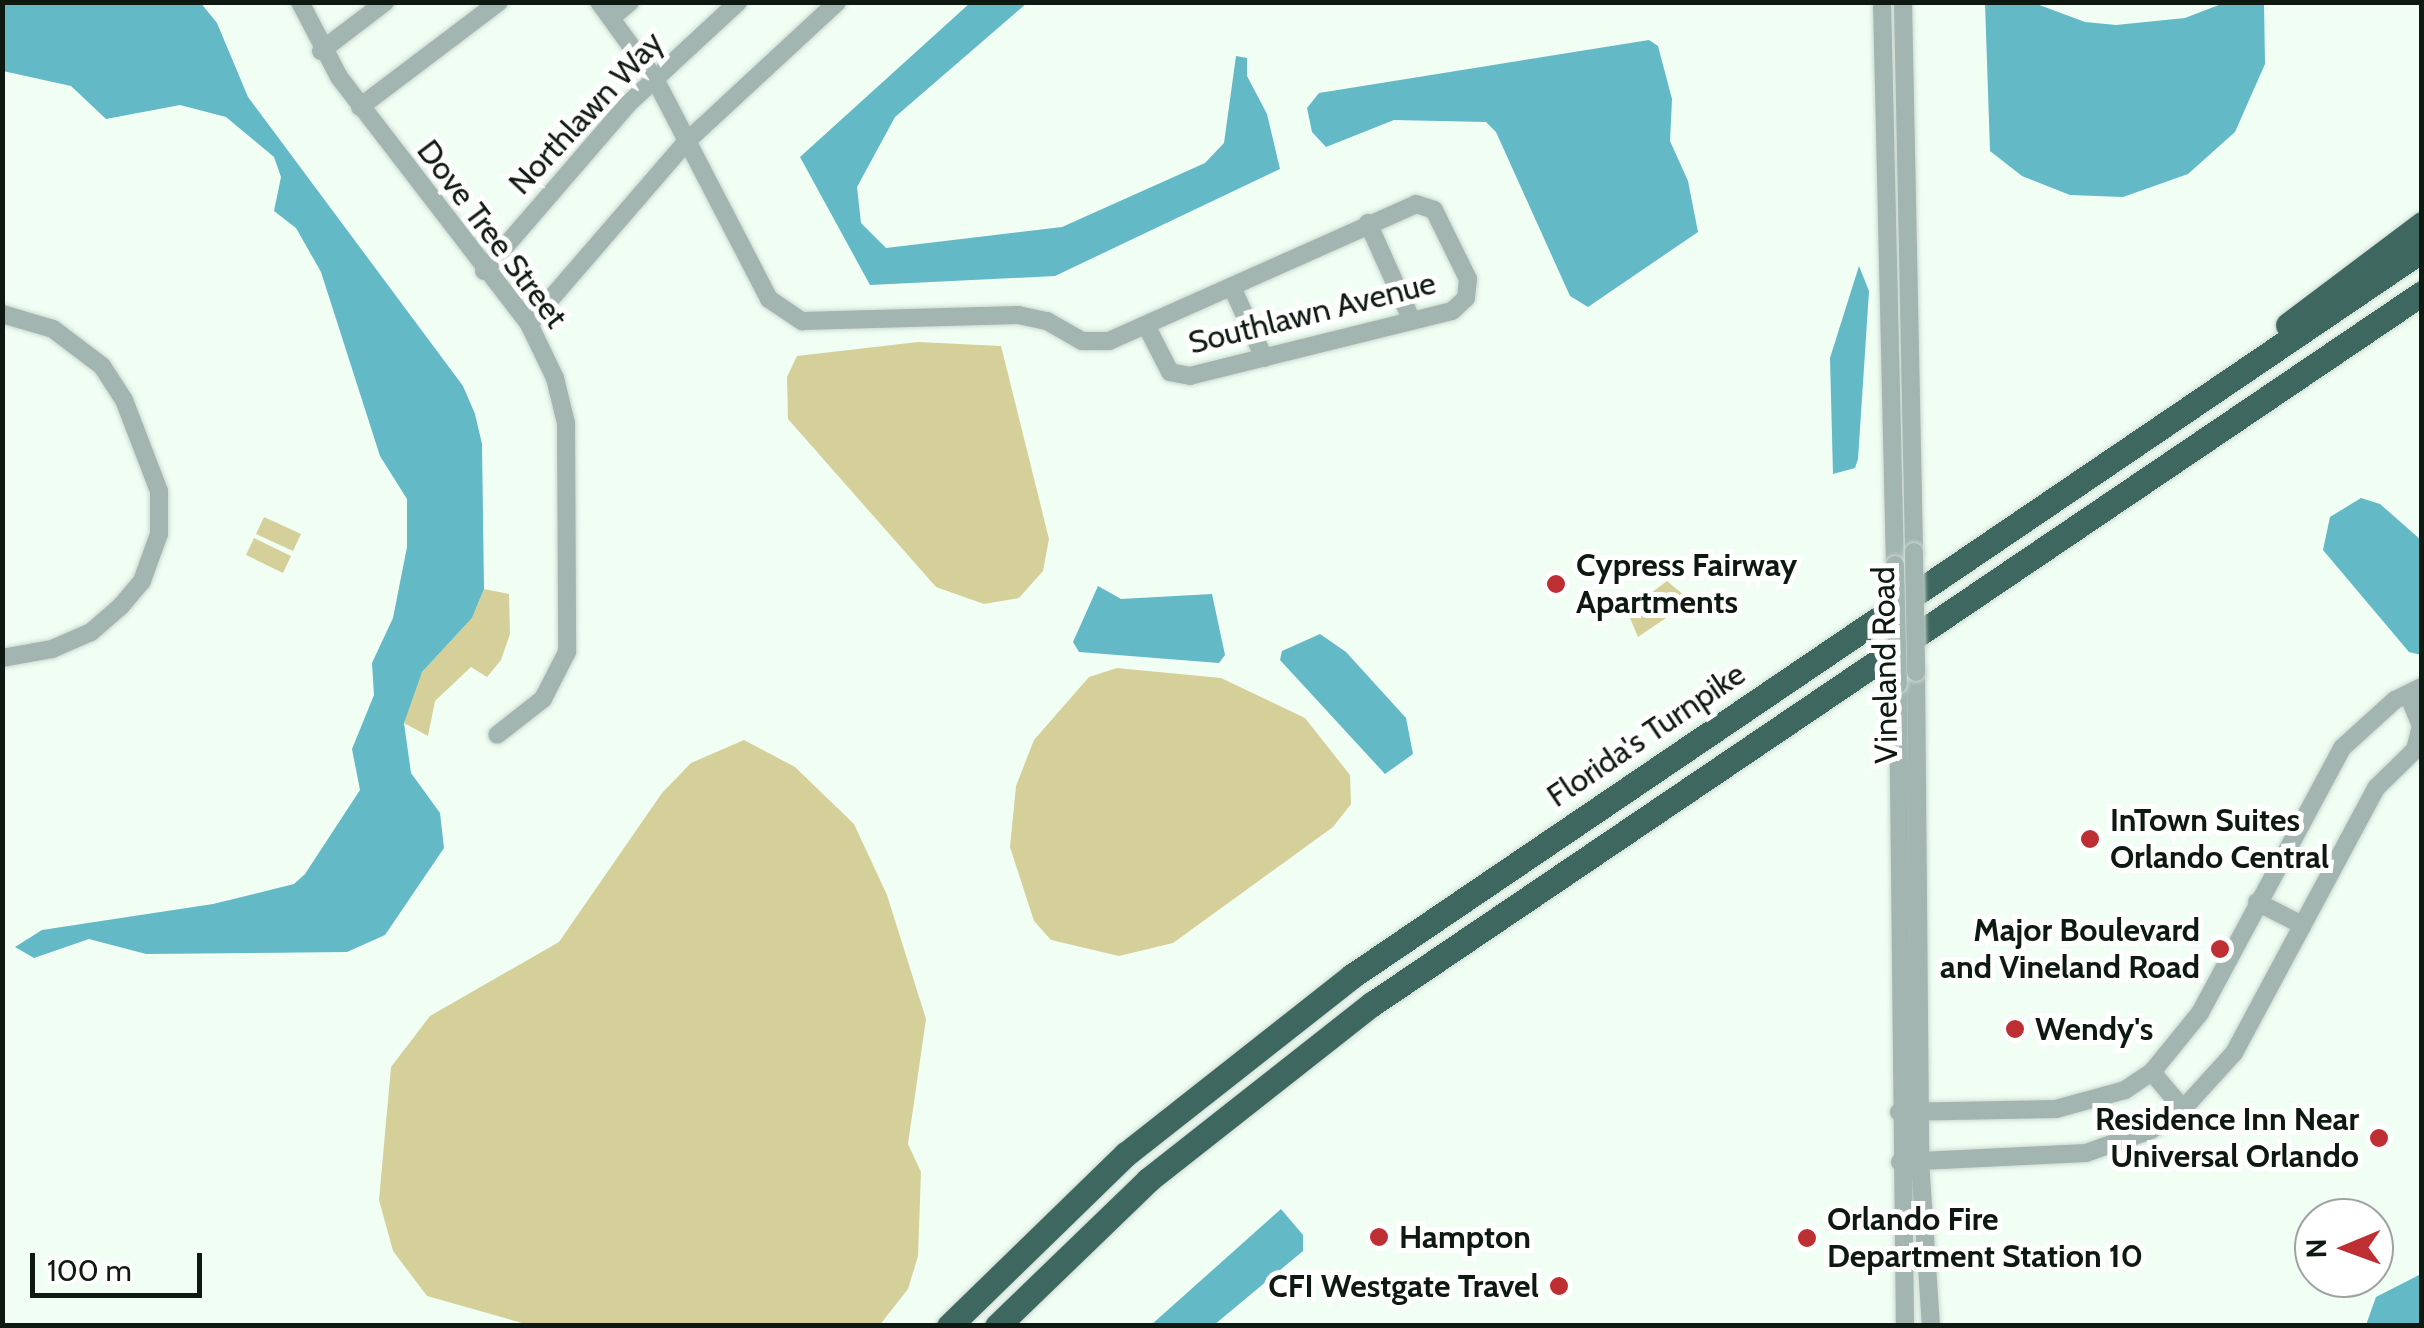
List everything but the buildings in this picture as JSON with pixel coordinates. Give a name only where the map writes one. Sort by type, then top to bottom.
[{"type":"highway","points":[[2221,386],[2320,296],[2422,224]]},
{"type":"highway","name":"Florida's Turnpike","points":[[949,1326],[1126,1154],[1352,976],[2422,250]]},
{"type":"highway","name":"Florida's Turnpike","points":[[996,1326],[1148,1180],[1372,1004],[2422,293]]},
{"type":"street","name":"Dove Tree Street","points":[[300,2],[322,50],[360,107],[528,324],[554,378],[566,424],[567,652],[543,699],[498,736]]},
{"type":"street","points":[[322,50],[385,2]]},
{"type":"street","points":[[360,107],[499,2]]},
{"type":"street","name":"Southlawn Avenue","points":[[598,2],[655,79],[769,298],[802,321],[1018,315],[1094,343],[1148,326],[1416,204],[1434,210],[1468,278],[1460,306],[1264,358],[1178,376],[1164,364],[1148,326]]},
{"type":"street","points":[[611,18],[630,2]]},
{"type":"street","name":"Northlawn Way","points":[[484,271],[655,79],[738,2]]},
{"type":"street","points":[[528,324],[685,143],[837,2]]},
{"type":"street","name":"Vineland Road","points":[[1882,2],[1898,684],[1899,1112],[1905,1326]]},
{"type":"street","name":"Vineland Road","points":[[1903,2],[1916,672],[1920,1161],[1931,1326]]},
{"type":"street","points":[[1884,90],[1905,90]]},
{"type":"street","points":[[1886,174],[1906,174]]},
{"type":"street","points":[[1368,223],[1412,321]]},
{"type":"street","points":[[1232,287],[1264,358]]},
{"type":"street","points":[[2,314],[53,328],[102,366],[148,453],[159,498],[158,534],[142,581],[121,606],[91,632],[52,649],[2,658]]},
{"type":"street","points":[[1899,1112],[2056,1109],[2124,1090],[2152,1072],[2200,1014],[2342,748],[2415,690],[2421,726],[2419,744],[2375,790],[2234,1054],[2182,1110],[2151,1130],[2086,1153],[1900,1162]]},
{"type":"street","points":[[2257,902],[2302,925]]},
{"type":"street","points":[[2152,1072],[2182,1110]]},
{"type":"street","points":[[1902,1255],[1916,1326]]},
{"type":"shaded area","points":[[918,342],[1001,346],[1049,539],[1043,571],[1019,598],[984,604],[936,587],[788,419],[787,377],[797,356]]},
{"type":"shaded area","points":[[264,517],[301,534],[293,551],[256,534]]},
{"type":"shaded area","points":[[254,538],[291,556],[283,573],[246,555]]},
{"type":"shaded area","points":[[1667,581],[1691,601],[1638,637],[1627,611]]},
{"type":"shaded area","points":[[484,589],[509,594],[510,634],[501,660],[487,677],[471,667],[435,701],[428,736],[404,723],[409,697],[422,672],[472,618]]},
{"type":"shaded area","points":[[1117,668],[1221,678],[1305,718],[1350,775],[1351,804],[1333,827],[1173,943],[1119,956],[1051,940],[1034,921],[1010,847],[1016,786],[1034,740],[1089,677]]},
{"type":"shaded area","points":[[744,740],[795,767],[854,824],[887,895],[926,1019],[908,1144],[921,1172],[918,1256],[908,1289],[879,1326],[529,1325],[427,1296],[393,1251],[379,1200],[391,1067],[430,1016],[559,942],[662,793],[691,763]]},
{"type":"water","points":[[200,2],[217,23],[248,97],[463,386],[475,414],[482,444],[484,589],[472,618],[422,672],[404,723],[411,773],[440,813],[444,848],[385,935],[347,952],[146,954],[89,939],[34,958],[15,947],[42,930],[213,904],[294,884],[305,874],[360,790],[352,749],[374,695],[372,663],[393,618],[407,547],[407,499],[380,456],[321,272],[296,228],[274,211],[281,177],[274,157],[226,117],[180,105],[106,119],[71,86],[3,71],[3,3]]},
{"type":"water","points":[[1028,2],[895,117],[857,187],[861,223],[886,248],[1062,227],[1205,163],[1224,143],[1236,56],[1247,58],[1247,76],[1267,114],[1280,169],[1055,276],[870,285],[800,157],[970,3]]},
{"type":"water","points":[[1985,3],[2034,3],[2085,22],[2116,25],[2185,18],[2224,3],[2264,3],[2265,64],[2235,132],[2188,174],[2123,197],[2070,195],[2022,176],[1990,151]]},
{"type":"water","points":[[1649,40],[1658,46],[1672,99],[1670,141],[1688,181],[1698,232],[1588,307],[1570,296],[1496,132],[1486,122],[1394,120],[1326,147],[1312,132],[1307,108],[1319,93]]},
{"type":"water","points":[[1859,266],[1869,291],[1858,459],[1855,468],[1833,474],[1830,358]]},
{"type":"water","points":[[2361,498],[2380,504],[2421,540],[2421,655],[2409,652],[2323,550],[2330,517]]},
{"type":"water","points":[[1098,586],[1121,599],[1212,594],[1225,655],[1219,663],[1079,652],[1073,642]]},
{"type":"water","points":[[1320,634],[1346,652],[1406,718],[1413,754],[1385,774],[1280,660],[1282,651]]},
{"type":"water","points":[[1281,1209],[1303,1235],[1303,1251],[1214,1325],[1151,1325]]},
{"type":"water","points":[[2421,1274],[2421,1325],[2366,1325],[2376,1298],[2394,1298],[2394,1288]]},
{"type":"place","name":"Cypress Fairway Apartments","points":[[1556,584]]},
{"type":"place","name":"InTown Suites Orlando Central","points":[[2090,839]]},
{"type":"place","name":"Major Boulevard and Vineland Road","points":[[2220,949]]},
{"type":"place","name":"Wendy's","points":[[2015,1029]]},
{"type":"place","name":"Residence Inn Near Universal Orlando","points":[[2379,1138]]},
{"type":"place","name":"Hampton","points":[[1379,1237]]},
{"type":"place","name":"Orlando Fire Department Station 10","points":[[1807,1238]]},
{"type":"place","name":"CFI Westgate Travel","points":[[1559,1286]]}]
